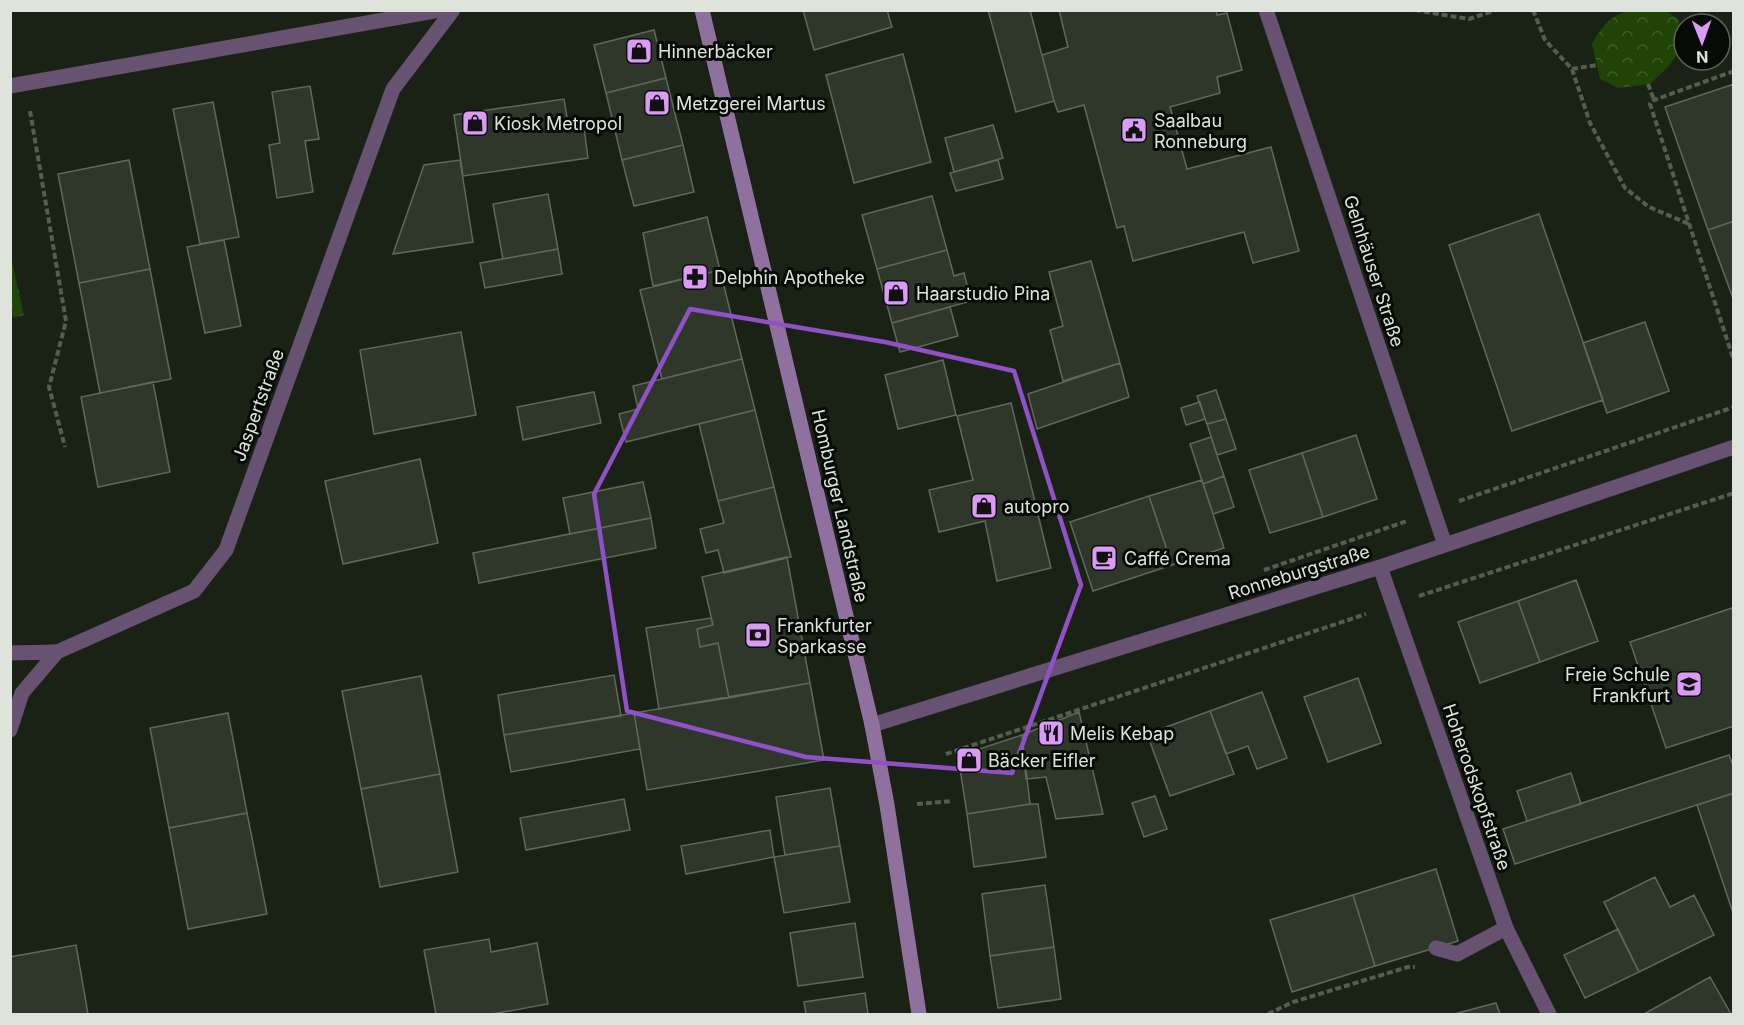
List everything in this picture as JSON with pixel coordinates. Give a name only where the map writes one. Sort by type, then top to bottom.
[{"type":"street","points":[[18,85],[440,10]]},
{"type":"street","name":"Jaspertstraße","points":[[10,730],[22,693],[57,652],[194,591],[226,549],[393,89],[453,10]]},
{"type":"street","name":"Homburger Landstraße","points":[[702,10],[872,725],[887,806],[919,1014]]},
{"type":"street","name":"Gelnhäuser Straße","points":[[1266,10],[1445,544]]},
{"type":"street","name":"Ronneburgstraße","points":[[872,725],[1380,567],[1734,447]]},
{"type":"street","name":"Hoherodskopfstraße","points":[[1380,567],[1506,928],[1550,1014]]},
{"type":"street","points":[[10,653],[57,652]]},
{"type":"street","points":[[1436,948],[1457,954],[1506,928]]},
{"type":"path","points":[[1415,10],[1469,19],[1496,10]]},
{"type":"path","points":[[1533,10],[1545,40],[1572,69],[1590,123],[1625,188],[1649,207],[1689,224]]},
{"type":"path","points":[[1572,69],[1597,65]]},
{"type":"path","points":[[1734,71],[1654,100],[1650,104],[1734,361]]},
{"type":"path","points":[[1648,84],[1654,100]]},
{"type":"path","points":[[18,85],[66,321],[49,387],[65,447]]},
{"type":"path","points":[[1262,570],[1734,407]]},
{"type":"path","points":[[946,754],[1734,493]]},
{"type":"path","points":[[915,804],[952,801]]},
{"type":"path","points":[[1268,1014],[1293,1002],[1408,967],[1418,966]]},
{"type":"highlighted area","points":[[690,309],[885,342],[1014,371],[1081,585],[1012,773],[806,757],[627,711],[594,494]]},
{"type":"green space","points":[[1633,10],[1667,11],[1672,15],[1672,62],[1650,84],[1618,88],[1600,79],[1592,44],[1608,22]]},
{"type":"green space","points":[[11,257],[24,315],[10,318]]},
{"type":"building","points":[[803,10],[887,10],[892,27],[814,50]]},
{"type":"building","points":[[988,10],[1030,10],[1054,101],[1016,112]]},
{"type":"building","name":"Saalbau Ronneburg","points":[[1059,10],[1216,10],[1217,15],[1227,13],[1242,70],[1217,77],[1220,93],[1170,107],[1187,169],[1271,147],[1299,251],[1253,263],[1244,232],[1133,261],[1124,226],[1117,228],[1084,105],[1058,112],[1054,101],[1042,55],[1068,47]]},
{"type":"building","points":[[654,30],[666,78],[606,93],[594,45]]},
{"type":"building","points":[[903,54],[931,162],[854,183],[826,75]]},
{"type":"building","points":[[666,78],[683,145],[622,160],[606,93]]},
{"type":"building","points":[[1734,84],[1734,221],[1708,230],[1665,107]]},
{"type":"building","points":[[310,86],[319,139],[305,141],[313,192],[277,198],[269,145],[280,143],[272,92]]},
{"type":"building","points":[[564,99],[568,123],[583,121],[588,158],[463,176],[454,115]]},
{"type":"building","points":[[213,102],[239,237],[200,244],[173,109]]},
{"type":"building","points":[[993,125],[1003,158],[954,172],[945,138]]},
{"type":"building","points":[[683,145],[694,192],[634,206],[622,160]]},
{"type":"building","points":[[129,160],[150,269],[79,283],[58,174]]},
{"type":"building","points":[[460,160],[473,242],[393,254],[424,165]]},
{"type":"building","points":[[998,160],[1003,179],[956,191],[950,173]]},
{"type":"building","points":[[548,194],[558,249],[503,259],[493,204]]},
{"type":"building","points":[[932,196],[947,250],[877,269],[862,215]]},
{"type":"building","points":[[1539,214],[1603,400],[1512,431],[1449,245]]},
{"type":"building","points":[[707,217],[720,270],[653,286],[643,233]]},
{"type":"building","points":[[1734,221],[1734,301],[1708,230]]},
{"type":"building","points":[[224,240],[241,326],[205,333],[187,247]]},
{"type":"building","points":[[558,249],[562,274],[485,288],[480,263]]},
{"type":"building","points":[[947,250],[954,276],[964,273],[971,301],[892,323],[877,269]]},
{"type":"building","points":[[1091,261],[1120,363],[1063,381],[1050,330],[1063,326],[1049,272]]},
{"type":"building","points":[[150,269],[171,379],[100,393],[79,283]]},
{"type":"building","points":[[720,270],[742,359],[662,379],[640,290]]},
{"type":"building","points":[[950,307],[958,336],[900,352],[892,323]]},
{"type":"building","points":[[1645,322],[1669,391],[1607,413],[1583,343]]},
{"type":"building","points":[[461,332],[476,415],[374,434],[360,350]]},
{"type":"building","points":[[742,359],[755,410],[626,442],[619,414],[638,409],[633,386]]},
{"type":"building","points":[[943,360],[956,415],[898,429],[885,375]]},
{"type":"building","points":[[1120,363],[1129,397],[1037,429],[1028,394]]},
{"type":"building","points":[[153,382],[170,472],[98,487],[81,397]]},
{"type":"building","points":[[1216,390],[1226,419],[1207,424],[1197,396]]},
{"type":"building","points":[[594,392],[601,423],[523,440],[517,407]]},
{"type":"building","points":[[1200,402],[1205,419],[1186,425],[1181,408]]},
{"type":"building","name":"autopro","points":[[1011,403],[1051,568],[997,581],[985,521],[939,532],[929,490],[973,480],[957,416]]},
{"type":"building","points":[[755,410],[774,487],[718,501],[699,424]]},
{"type":"building","points":[[1226,419],[1236,449],[1217,455],[1207,424]]},
{"type":"building","points":[[1356,435],[1377,499],[1323,517],[1302,453]]},
{"type":"building","points":[[1211,437],[1224,476],[1203,484],[1190,444]]},
{"type":"building","points":[[1302,453],[1323,517],[1270,533],[1249,470]]},
{"type":"building","points":[[420,459],[438,543],[343,564],[325,481]]},
{"type":"building","points":[[1224,476],[1234,507],[1213,514],[1203,484]]},
{"type":"building","points":[[1202,480],[1224,548],[1172,565],[1149,496]]},
{"type":"building","points":[[643,482],[651,518],[570,534],[563,498]]},
{"type":"building","points":[[774,487],[791,557],[724,573],[718,550],[706,553],[700,529],[724,523],[718,501]]},
{"type":"building","points":[[1149,496],[1172,565],[1093,591],[1070,522]]},
{"type":"building","points":[[651,518],[656,548],[479,583],[473,553]]},
{"type":"building","points":[[787,557],[810,683],[729,698],[718,643],[700,647],[697,629],[713,625],[702,577]]},
{"type":"building","points":[[1576,580],[1598,641],[1540,662],[1518,601]]},
{"type":"building","points":[[1518,601],[1540,662],[1480,683],[1458,622]]},
{"type":"building","name":"Freie Schule Frankfurt","points":[[1732,608],[1734,614],[1734,726],[1666,748],[1630,642]]},
{"type":"building","points":[[711,618],[713,625],[697,629],[700,647],[718,643],[729,698],[659,709],[646,628]]},
{"type":"building","points":[[614,675],[621,716],[504,735],[498,695]]},
{"type":"building","points":[[421,676],[440,774],[361,789],[342,691]]},
{"type":"building","points":[[1358,678],[1381,743],[1328,762],[1304,697]]},
{"type":"building","points":[[810,683],[824,760],[647,790],[634,713]]},
{"type":"building","points":[[1262,692],[1287,758],[1257,769],[1248,746],[1226,754],[1210,711]]},
{"type":"building","points":[[1210,711],[1234,774],[1170,796],[1147,734]]},
{"type":"building","points":[[1079,712],[1103,814],[1056,819],[1046,777],[1026,779],[1022,735]]},
{"type":"building","points":[[228,713],[247,813],[169,828],[150,728]]},
{"type":"building","points":[[634,713],[640,749],[511,772],[504,735]]},
{"type":"building","points":[[1022,735],[1030,804],[967,814],[958,756]]},
{"type":"building","points":[[1729,755],[1734,768],[1734,793],[1515,864],[1503,829]]},
{"type":"building","points":[[1571,773],[1581,804],[1527,821],[1517,791]]},
{"type":"building","points":[[440,774],[458,872],[380,887],[361,789]]},
{"type":"building","points":[[830,788],[840,846],[785,855],[776,797]]},
{"type":"building","points":[[1734,793],[1734,916],[1697,805]]},
{"type":"building","points":[[1155,796],[1167,829],[1144,837],[1132,803]]},
{"type":"building","points":[[624,799],[630,830],[526,850],[520,818]]},
{"type":"building","points":[[1038,804],[1046,857],[974,867],[967,814]]},
{"type":"building","points":[[247,813],[267,914],[188,929],[169,828]]},
{"type":"building","points":[[770,830],[774,857],[686,874],[681,846]]},
{"type":"building","points":[[840,846],[850,902],[784,913],[774,857]]},
{"type":"building","points":[[1436,869],[1458,941],[1375,966],[1353,895]]},
{"type":"building","points":[[1655,877],[1670,907],[1694,895],[1714,935],[1639,972],[1604,902]]},
{"type":"building","points":[[1045,885],[1054,947],[990,956],[982,894]]},
{"type":"building","points":[[1353,895],[1375,966],[1292,992],[1270,920]]},
{"type":"building","points":[[855,923],[863,977],[798,986],[790,933]]},
{"type":"building","points":[[1618,929],[1639,972],[1585,998],[1564,955]]},
{"type":"building","points":[[489,939],[491,952],[537,943],[548,1004],[492,1014],[436,1014],[424,950]]},
{"type":"building","points":[[76,945],[88,1014],[10,1014],[10,957]]},
{"type":"building","points":[[1054,947],[1061,999],[998,1008],[990,956]]},
{"type":"building","points":[[1710,977],[1731,1014],[1644,1014]]},
{"type":"building","points":[[865,993],[868,1014],[806,1014],[804,1002]]},
{"type":"building","points":[[1496,1003],[1500,1014],[1454,1014]]},
{"type":"place","name":"Hinnerbäcker","points":[[639,51]]},
{"type":"place","name":"Metzgerei Martus","points":[[657,103]]},
{"type":"place","name":"Kiosk Metropol","points":[[475,123]]},
{"type":"place","name":"Saalbau Ronneburg","points":[[1134,130]]},
{"type":"place","name":"Delphin Apotheke","points":[[695,277]]},
{"type":"place","name":"Haarstudio Pina","points":[[896,293]]},
{"type":"place","name":"autopro","points":[[984,506]]},
{"type":"place","name":"Caffé Crema","points":[[1104,558]]},
{"type":"place","name":"Frankfurter Sparkasse","points":[[758,635]]},
{"type":"place","name":"Freie Schule Frankfurt","points":[[1689,684]]},
{"type":"place","name":"Melis Kebap","points":[[1051,733]]},
{"type":"place","name":"Bäcker Eifler","points":[[969,760]]}]
